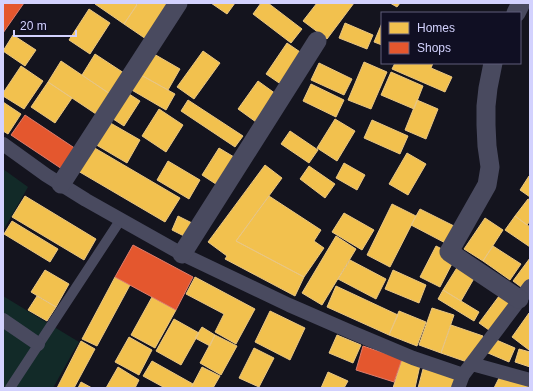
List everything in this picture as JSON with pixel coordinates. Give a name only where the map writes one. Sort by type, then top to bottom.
[{"type":"street","points":[[61,184],[178,3]]},
{"type":"street","points":[[516,12],[521,3]]},
{"type":"street","points":[[182,254],[317,41]]},
{"type":"street","points":[[458,388],[468,369],[525,293],[449,252],[487,185],[490,167],[486,106],[493,64]]},
{"type":"street","points":[[3,144],[61,184],[121,220],[182,254],[289,305],[413,358],[530,380]]},
{"type":"street","points":[[3,320],[38,344]]},
{"type":"lane","points":[[10,388],[121,220]]},
{"type":"green space","points":[[3,169],[28,187],[3,231]]},
{"type":"green space","points":[[3,296],[79,342],[53,388],[3,388]]},
{"type":"building: Homes","points":[[95,3],[135,3],[137,5],[124,24]]},
{"type":"building: Homes","points":[[138,3],[171,3],[146,39],[124,24]]},
{"type":"building: Homes","points":[[211,3],[235,3],[227,14]]},
{"type":"building: Homes","points":[[261,3],[268,3],[302,29],[291,43],[253,14]]},
{"type":"building: Homes","points":[[317,3],[354,3],[327,39],[303,21]]},
{"type":"building: Homes","points":[[390,3],[400,3],[397,7]]},
{"type":"building: Homes","points":[[89,9],[110,23],[90,54],[69,40]]},
{"type":"building: Homes","points":[[345,23],[373,35],[367,49],[339,38]]},
{"type":"building: Homes","points":[[381,25],[381,45],[374,42]]},
{"type":"building: Homes","points":[[13,35],[36,50],[25,66],[3,51]]},
{"type":"building: Homes","points":[[287,43],[306,56],[285,87],[266,74]]},
{"type":"building: Homes","points":[[203,51],[220,63],[194,99],[177,87]]},
{"type":"building: Homes","points":[[95,54],[127,75],[113,96],[82,75]]},
{"type":"building: Homes","points":[[154,54],[180,69],[168,90],[141,75]]},
{"type":"building: Homes","points":[[61,61],[113,96],[99,116],[48,82]]},
{"type":"building: Homes","points":[[364,62],[387,72],[371,109],[348,100]]},
{"type":"building: Homes","points":[[319,63],[352,79],[344,95],[311,80]]},
{"type":"building: Homes","points":[[394,64],[433,64],[431,68],[452,77],[445,92],[392,69]]},
{"type":"building: Homes","points":[[21,66],[43,81],[24,109],[3,96],[3,93]]},
{"type":"building: Homes","points":[[391,72],[423,86],[414,109],[381,95]]},
{"type":"building: Homes","points":[[141,75],[175,94],[166,110],[130,89]]},
{"type":"building: Homes","points":[[258,81],[276,94],[256,122],[238,109]]},
{"type":"building: Homes","points":[[48,82],[72,98],[55,123],[31,107]]},
{"type":"building: Homes","points":[[311,84],[344,100],[336,117],[303,101]]},
{"type":"building: Homes","points":[[126,92],[140,101],[124,126],[110,117]]},
{"type":"building: Homes","points":[[188,100],[243,136],[235,147],[181,111]]},
{"type":"building: Homes","points":[[417,100],[438,109],[426,139],[405,130]]},
{"type":"building: Homes","points":[[3,102],[21,114],[8,134],[3,131]]},
{"type":"building: Homes","points":[[159,109],[183,125],[166,152],[142,136]]},
{"type":"building: Homes","points":[[335,119],[355,131],[337,161],[317,148]]},
{"type":"building: Homes","points":[[372,120],[408,136],[400,154],[364,138]]},
{"type":"building: Homes","points":[[107,121],[140,140],[127,163],[93,143]]},
{"type":"building: Homes","points":[[290,131],[318,150],[309,163],[281,144]]},
{"type":"building: Homes","points":[[93,147],[180,198],[165,222],[78,171]]},
{"type":"building: Homes","points":[[219,148],[239,160],[222,188],[202,175]]},
{"type":"building: Homes","points":[[407,153],[426,164],[408,195],[389,184]]},
{"type":"building: Homes","points":[[168,161],[200,180],[189,199],[157,180]]},
{"type":"building: Homes","points":[[344,163],[365,175],[357,190],[336,178]]},
{"type":"building: Homes","points":[[265,165],[282,178],[236,241],[304,277],[295,296],[225,259],[227,256],[208,242]]},
{"type":"building: Homes","points":[[309,166],[335,184],[325,198],[300,179]]},
{"type":"building: Homes","points":[[529,176],[530,177],[530,197],[520,190]]},
{"type":"building: Homes","points":[[25,196],[96,239],[84,260],[12,217]]},
{"type":"building: Homes","points":[[269,196],[321,230],[314,241],[324,248],[304,277],[236,241]]},
{"type":"building: Homes","points":[[528,199],[530,200],[530,221],[527,225],[515,216]]},
{"type":"building: Homes","points":[[392,204],[416,216],[390,267],[367,255]]},
{"type":"building: Homes","points":[[420,209],[462,230],[453,247],[411,225]]},
{"type":"building: Homes","points":[[344,213],[374,230],[362,250],[332,232]]},
{"type":"building: Homes","points":[[178,216],[198,226],[192,240],[172,230]]},
{"type":"building: Homes","points":[[515,216],[530,227],[530,247],[505,230]]},
{"type":"building: Homes","points":[[485,218],[503,230],[483,261],[464,249]]},
{"type":"building: Homes","points":[[12,221],[58,249],[50,262],[4,234]]},
{"type":"building: Homes","points":[[336,236],[356,249],[322,305],[302,293]]},
{"type":"building: Homes","points":[[436,246],[456,256],[440,287],[420,277]]},
{"type":"building: Homes","points":[[493,246],[521,264],[510,280],[483,261]]},
{"type":"building: Homes","points":[[463,258],[480,268],[461,301],[443,290]]},
{"type":"building: Homes","points":[[530,258],[530,291],[529,293],[513,281]]},
{"type":"building: Homes","points":[[350,260],[386,279],[376,299],[338,279]]},
{"type":"building: Homes","points":[[45,270],[69,284],[56,307],[31,292]]},
{"type":"building: Homes","points":[[393,270],[426,285],[419,303],[385,289]]},
{"type":"building: Homes","points":[[115,277],[130,285],[97,346],[82,339]]},
{"type":"building: Homes","points":[[195,277],[255,309],[236,344],[215,332],[224,314],[186,294]]},
{"type":"building: Homes","points":[[336,286],[398,315],[389,335],[327,307]]},
{"type":"building: Homes","points":[[505,288],[521,300],[496,335],[479,323]]},
{"type":"building: Homes","points":[[443,290],[479,312],[474,321],[438,299]]},
{"type":"building: Homes","points":[[37,296],[56,307],[47,321],[28,310]]},
{"type":"building: Homes","points":[[152,297],[176,310],[155,348],[131,335]]},
{"type":"building: Homes","points":[[432,308],[454,315],[441,353],[419,345]]},
{"type":"building: Homes","points":[[270,311],[305,328],[290,360],[255,342]]},
{"type":"building: Homes","points":[[399,311],[426,322],[417,346],[389,335]]},
{"type":"building: Homes","points":[[529,313],[530,349],[529,350],[512,337]]},
{"type":"building: Homes","points":[[174,319],[199,333],[181,365],[156,351]]},
{"type":"building: Homes","points":[[451,325],[483,336],[473,364],[441,353]]},
{"type":"building: Homes","points":[[202,327],[215,335],[210,346],[195,338]]},
{"type":"building: Homes","points":[[215,335],[237,346],[221,375],[200,363]]},
{"type":"building: Homes","points":[[337,335],[361,345],[353,363],[329,353]]},
{"type":"building: Homes","points":[[487,336],[515,348],[509,362],[481,350]]},
{"type":"building: Homes","points":[[129,337],[152,350],[139,375],[115,362]]},
{"type":"building: Homes","points":[[81,341],[95,349],[74,388],[57,388]]},
{"type":"building: Homes","points":[[254,348],[274,358],[259,387],[239,378]]},
{"type":"building: Homes","points":[[519,349],[530,352],[530,367],[515,362]]},
{"type":"building: Homes","points":[[402,359],[420,365],[415,388],[393,388]]},
{"type":"building: Homes","points":[[152,361],[193,384],[191,388],[165,388],[143,376]]},
{"type":"building: Homes","points":[[118,367],[139,380],[135,388],[106,388]]},
{"type":"building: Homes","points":[[202,367],[220,376],[213,388],[191,388]]},
{"type":"building: Homes","points":[[423,369],[459,378],[456,388],[418,388]]},
{"type":"building: Homes","points":[[328,372],[348,381],[344,388],[321,388]]},
{"type":"building: Homes","points":[[502,372],[530,377],[530,388],[494,388]]},
{"type":"building: Homes","points":[[81,382],[92,388],[78,388]]},
{"type":"building: Shops","points":[[3,3],[24,3],[3,33]]},
{"type":"building: Shops","points":[[25,115],[79,151],[65,171],[11,135]]},
{"type":"building: Shops","points":[[133,245],[193,277],[176,310],[115,277]]},
{"type":"building: Shops","points":[[363,346],[402,359],[394,382],[356,370]]}]
